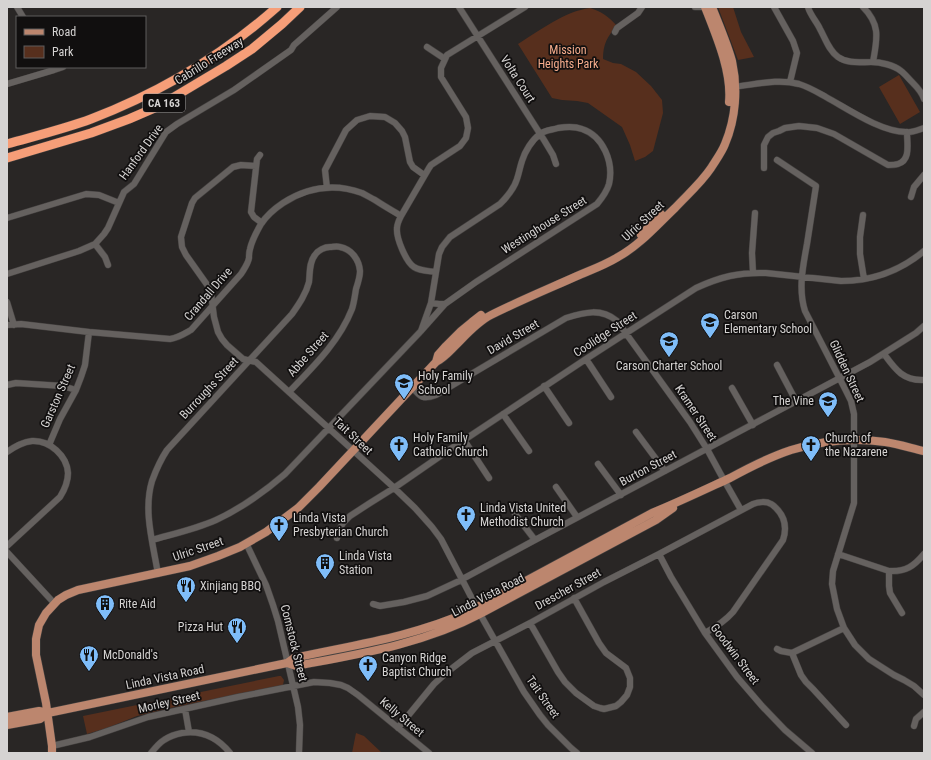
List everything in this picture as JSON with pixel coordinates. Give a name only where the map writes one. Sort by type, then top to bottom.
[{"type":"highway","name":"Cabrillo Freeway","points":[[7,144],[58,130],[90,119],[149,94],[190,71],[223,49],[251,29],[277,7]]},
{"type":"highway","name":"Cabrillo Freeway","points":[[7,158],[91,133],[159,106],[252,49],[300,7]]},
{"type":"main road","points":[[704,7],[716,17]]},
{"type":"main road","name":"Ulric Street","points":[[704,7],[724,59],[732,87]]},
{"type":"main road","name":"Ulric Street","points":[[52,749],[48,713],[36,655],[36,639],[38,625],[46,613],[58,600],[78,590],[158,574],[195,564],[218,556],[246,543],[270,529],[298,508],[436,362],[482,320],[490,315],[597,268],[632,249],[654,229],[702,180],[725,145],[734,112],[731,59],[712,7]]},
{"type":"main road","name":"Linda Vista Road","points":[[7,717],[39,711],[48,713],[287,664],[296,666],[420,639],[445,630],[478,611],[656,520],[683,500],[761,462],[792,450],[822,443],[854,441],[884,442],[924,451]]},
{"type":"main road","name":"Linda Vista Road","points":[[7,724],[40,719],[48,713]]},
{"type":"street","points":[[17,7],[22,16]]},
{"type":"street","name":"Hanford Drive","points":[[95,244],[108,228],[124,192],[134,184],[166,132],[234,90],[291,50],[294,45],[337,7]]},
{"type":"street","name":"Volta Court","points":[[459,7],[553,155],[556,164]]},
{"type":"street","points":[[435,272],[414,268],[408,262],[398,238],[397,230],[401,216],[431,165],[460,146],[466,138],[468,128],[466,117],[441,77],[441,68],[447,56],[525,7]]},
{"type":"street","points":[[615,32],[617,28],[638,13],[642,7]]},
{"type":"street","points":[[695,7],[704,7]]},
{"type":"street","points":[[774,7],[793,41],[797,53],[790,82]]},
{"type":"street","points":[[863,7],[873,19],[876,30],[877,36],[873,62]]},
{"type":"street","points":[[809,8],[833,53],[839,58],[850,62],[873,62],[887,64],[900,70],[924,95]]},
{"type":"street","points":[[427,47],[445,59]]},
{"type":"street","points":[[7,84],[54,69]]},
{"type":"street","points":[[732,87],[779,81],[800,84],[811,88],[881,127],[907,132],[924,128]]},
{"type":"street","points":[[327,188],[325,170],[346,130],[357,120],[370,116],[385,117],[395,123],[402,131],[405,138],[410,162],[413,167],[424,175]]},
{"type":"street","points":[[764,168],[764,145],[768,137],[785,128],[799,126],[817,128],[834,134],[888,165],[897,165],[904,160],[908,153],[907,132]]},
{"type":"street","name":"Westinghouse Street","points":[[421,331],[445,304],[476,282],[597,204],[607,190],[611,173],[609,162],[602,145],[595,137],[580,128],[565,127],[549,130],[540,134]]},
{"type":"street","points":[[152,540],[216,520],[244,505],[268,489],[285,474],[421,331],[431,303],[438,254],[442,247],[450,236],[500,204],[512,190],[526,150],[540,134]]},
{"type":"street","points":[[260,154],[256,159],[251,212],[262,223]]},
{"type":"street","name":"Glidden Street","points":[[777,160],[816,186],[802,277],[802,302],[805,311],[848,394],[852,406],[854,423],[855,492],[854,503],[833,571],[832,584],[837,609],[844,628],[855,645],[869,659],[894,676],[914,686],[924,695]]},
{"type":"street","name":"Tait Street","points":[[256,166],[240,165],[233,167],[195,198],[181,237],[182,247],[211,293],[212,307],[218,332],[227,345],[243,359],[256,362],[394,488],[432,527],[441,539],[478,611],[524,692],[540,715],[577,753]]},
{"type":"street","points":[[912,197],[914,186],[924,175]]},
{"type":"street","name":"Crandall Drive","points":[[10,325],[21,324],[89,332],[170,339],[175,338],[192,330],[241,274],[249,258],[250,248],[256,233],[262,223],[276,207],[290,198],[301,193],[317,189],[345,188],[363,194],[401,216]]},
{"type":"street","points":[[7,218],[86,194],[99,195],[119,203]]},
{"type":"street","points":[[753,273],[752,252],[755,213]]},
{"type":"street","points":[[863,215],[860,237],[860,254],[864,279]]},
{"type":"street","points":[[7,274],[95,244],[105,257],[108,265]]},
{"type":"street","name":"Burroughs Street","points":[[158,574],[149,516],[152,480],[160,461],[167,450],[292,314],[305,294],[312,261],[315,255],[326,247],[339,246]]},
{"type":"street","name":"Abbe Street","points":[[289,392],[330,347],[341,332],[352,308],[360,271],[358,262],[354,255],[339,246]]},
{"type":"street","name":"Coolidge Street","points":[[337,538],[343,523],[350,516],[394,488],[544,386],[696,288],[711,281],[728,276],[753,273],[852,281],[871,278],[901,267],[924,251]]},
{"type":"street","points":[[7,302],[10,325]]},
{"type":"street","points":[[431,303],[445,304]]},
{"type":"street","name":"David Street","points":[[412,387],[421,396],[428,398],[436,395],[566,318],[581,314],[596,312],[605,313],[617,321],[627,333]]},
{"type":"street","name":"Burton Street","points":[[373,604],[380,606],[421,598],[462,579],[870,362],[916,333],[924,326]]},
{"type":"street","name":"Garston Street","points":[[49,445],[60,419],[76,390],[85,365],[89,332]]},
{"type":"street","name":"Kramer Street","points":[[627,333],[707,448],[741,510]]},
{"type":"street","points":[[884,354],[894,368],[902,375],[912,379],[924,380]]},
{"type":"street","points":[[586,359],[611,397]]},
{"type":"street","points":[[777,365],[796,401]]},
{"type":"street","points":[[7,385],[16,383],[63,386],[76,390]]},
{"type":"street","points":[[544,386],[569,423]]},
{"type":"street","points":[[732,388],[753,425]]},
{"type":"street","points":[[503,414],[529,451]]},
{"type":"street","points":[[636,432],[665,471]]},
{"type":"street","points":[[464,440],[490,478]]},
{"type":"street","points":[[7,452],[32,441],[49,445],[57,450],[62,457],[67,466],[68,474],[66,488],[60,496],[7,546]]},
{"type":"street","points":[[598,464],[621,495]]},
{"type":"street","points":[[556,487],[577,518]]},
{"type":"street","name":"Drescher Street","points":[[398,728],[434,684],[472,653],[753,504],[765,502],[772,504],[781,513],[785,523],[783,540],[733,612],[717,627],[705,633]]},
{"type":"street","points":[[515,514],[535,540]]},
{"type":"street","name":"Comstock Street","points":[[246,543],[263,578],[278,621],[298,707],[300,725],[299,753]]},
{"type":"street","points":[[7,552],[54,604]]},
{"type":"street","name":"Goodwin Street","points":[[659,554],[671,577],[705,633],[737,677],[785,730],[812,753]]},
{"type":"street","points":[[838,554],[889,570],[898,571],[910,568],[923,557]]},
{"type":"street","points":[[889,570],[890,593],[902,613]]},
{"type":"street","points":[[530,623],[558,672],[576,693],[594,706],[600,708],[604,709],[616,706],[627,695],[630,687],[630,678],[626,668],[606,652],[599,643],[574,598]]},
{"type":"street","points":[[777,648],[781,651],[792,653],[844,628]]},
{"type":"street","points":[[792,653],[801,675],[806,682],[846,725]]},
{"type":"street","name":"Kelly Street","points":[[293,686],[314,682],[330,682],[348,688],[429,753]]},
{"type":"street","name":"Morley Street","points":[[52,749],[148,717],[293,686]]},
{"type":"street","points":[[185,709],[189,732]]},
{"type":"street","points":[[914,726],[916,719],[924,712]]},
{"type":"street","points":[[151,753],[165,739],[175,734],[193,732],[205,734],[214,738],[230,753]]},
{"type":"green space","points":[[718,7],[733,7],[741,32],[754,57],[738,60]]},
{"type":"green space","name":"Mission Heights Park","points":[[590,8],[605,15],[617,26],[606,41],[603,59],[621,64],[636,72],[651,86],[662,100],[663,113],[653,151],[645,157],[635,161],[622,127],[588,103],[552,98],[518,44],[562,17]]},
{"type":"green space","points":[[899,75],[920,112],[900,124],[879,87]]},
{"type":"green space","points":[[281,676],[284,680],[283,685],[137,716],[87,734],[83,716]]},
{"type":"green space","points":[[356,733],[364,736],[382,753],[352,753]]},
{"type":"place","name":"Carson Elementary School","points":[[710,339]]},
{"type":"place","name":"Carson Charter School","points":[[669,358]]},
{"type":"place","name":"Holy Family School","points":[[404,400]]},
{"type":"place","name":"The Vine","points":[[828,418]]},
{"type":"place","name":"Holy Family Catholic Church","points":[[399,462]]},
{"type":"place","name":"Church of the Nazarene","points":[[811,462]]},
{"type":"place","name":"Linda Vista United Methodist Church","points":[[466,532]]},
{"type":"place","name":"Linda Vista Presbyterian Church","points":[[279,542]]},
{"type":"place","name":"Linda Vista Station","points":[[325,580]]},
{"type":"place","name":"Xinjiang BBQ","points":[[186,603]]},
{"type":"place","name":"Rite Aid","points":[[105,621]]},
{"type":"place","name":"Pizza Hut","points":[[237,644]]},
{"type":"place","name":"McDonald's","points":[[89,672]]},
{"type":"place","name":"Canyon Ridge Baptist Church","points":[[368,682]]}]
